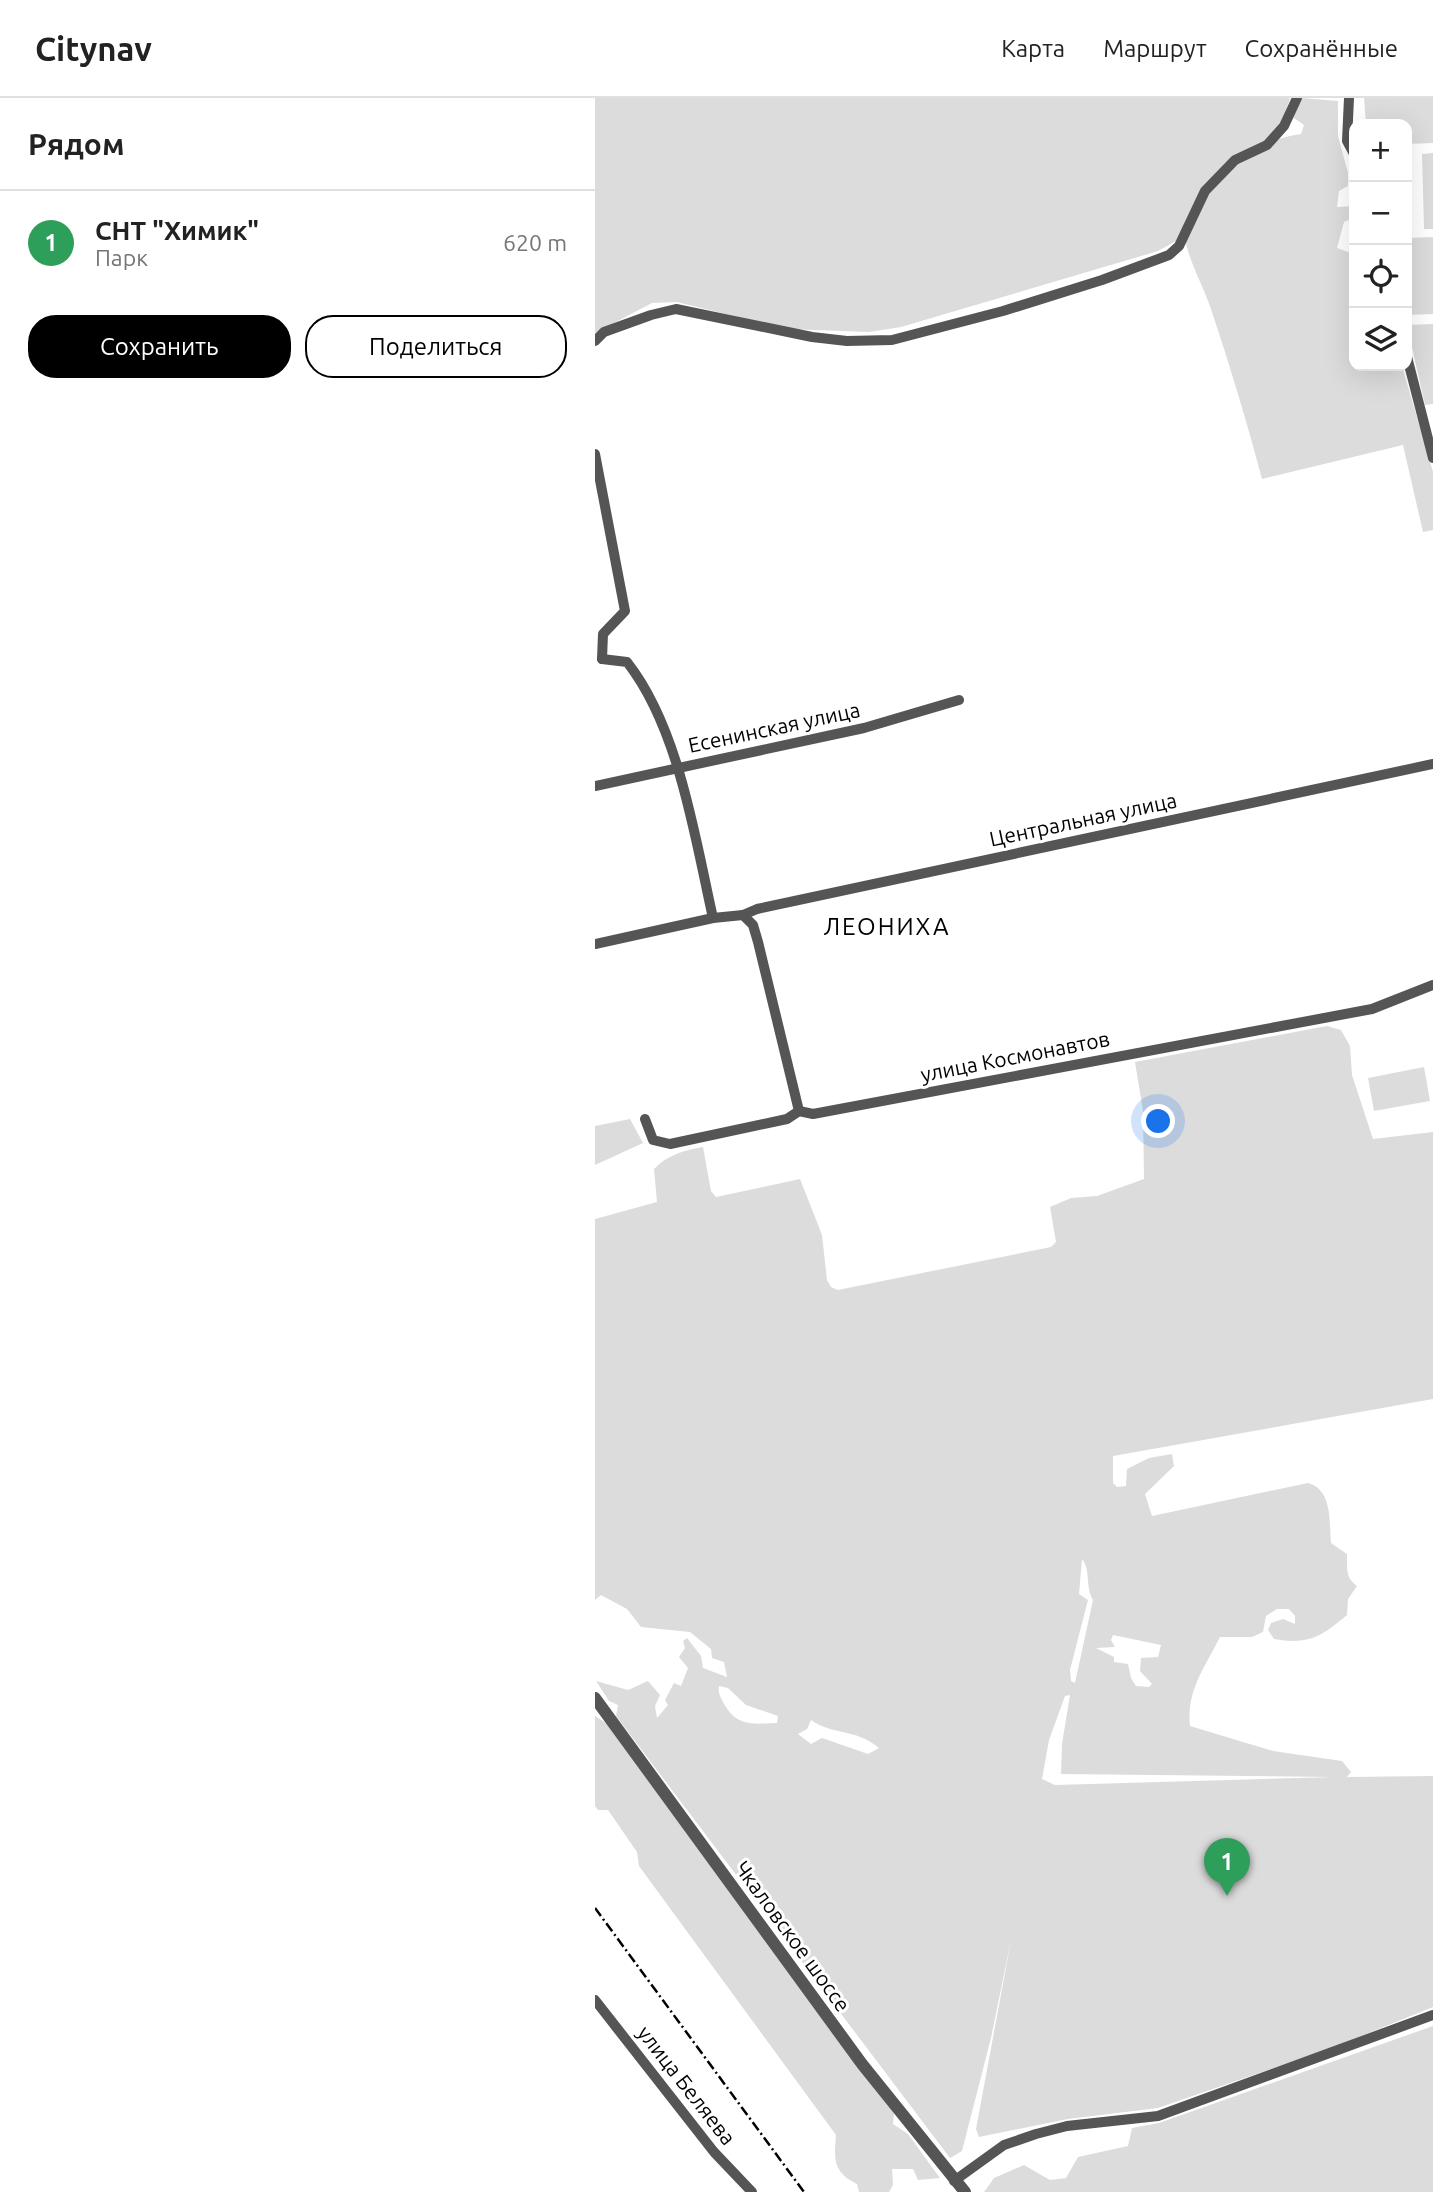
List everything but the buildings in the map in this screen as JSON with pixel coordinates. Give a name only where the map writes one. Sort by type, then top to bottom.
[{"type":"street","points":[[595,341],[604,332],[676,309],[812,337],[847,341],[892,340],[1003,311],[1102,280],[1168,255],[1179,246],[1205,191],[1235,160],[1267,145],[1284,126],[1297,98]]},
{"type":"street","points":[[1349,98],[1349,145]]},
{"type":"street","points":[[1411,371],[1433,458]]},
{"type":"street","points":[[595,454],[625,611],[603,634],[599,662],[628,662],[639,677],[679,768],[713,918]]},
{"type":"street","name":"Есенинская улица","points":[[595,786],[864,728],[959,700]]},
{"type":"street","name":"Центральная улица","points":[[595,944],[713,918],[743,915],[771,906],[1433,764]]},
{"type":"street","points":[[743,915],[753,925],[758,942],[799,1111]]},
{"type":"street","name":"улица Космонавтов","points":[[645,1119],[653,1140],[670,1144],[787,1119],[799,1111],[813,1114],[1371,1009],[1433,985]]},
{"type":"street","name":"Чкаловское шоссе","points":[[595,1698],[862,2064],[965,2192]]},
{"type":"street","name":"улица Беляева","points":[[595,2000],[714,2152],[752,2192]]},
{"type":"street","points":[[954,2181],[1004,2145],[1067,2126],[1158,2116],[1433,2015]]},
{"type":"shaded area","points":[[595,98],[1290,99],[1279,128],[1263,144],[1233,159],[1178,240],[1158,251],[901,327],[869,332],[788,329],[677,302],[652,303],[595,333]]},
{"type":"shaded area","points":[[1302,98],[1338,101],[1338,136],[1348,173],[1348,186],[1339,191],[1337,207],[1349,206],[1349,220],[1344,222],[1337,248],[1349,252],[1349,371],[1403,371],[1433,472],[1433,530],[1423,532],[1403,445],[1262,479],[1218,330],[1185,239],[1202,199],[1213,182],[1234,162],[1260,146],[1301,134],[1304,125],[1294,118],[1295,107]]},
{"type":"shaded area","points":[[1364,98],[1433,98],[1433,143],[1412,144],[1412,119],[1366,119]]},
{"type":"shaded area","points":[[1433,153],[1433,229],[1424,229],[1422,154]]},
{"type":"shaded area","points":[[1433,237],[1433,314],[1412,315],[1412,238]]},
{"type":"shaded area","points":[[1433,324],[1433,404],[1425,405],[1412,347],[1412,325]]},
{"type":"shaded area","points":[[1327,1026],[1341,1030],[1350,1046],[1352,1075],[1373,1139],[1433,1132],[1433,1399],[1113,1456],[1113,1483],[1117,1487],[1126,1486],[1127,1469],[1149,1458],[1172,1454],[1174,1466],[1145,1494],[1152,1516],[1308,1483],[1322,1492],[1328,1508],[1331,1543],[1347,1554],[1349,1576],[1357,1586],[1348,1599],[1347,1615],[1313,1638],[1286,1641],[1274,1639],[1268,1630],[1271,1623],[1283,1619],[1295,1624],[1295,1616],[1289,1609],[1277,1609],[1266,1616],[1263,1632],[1252,1637],[1220,1637],[1194,1690],[1190,1726],[1273,1751],[1342,1761],[1351,1772],[1347,1777],[1433,1776],[1433,2007],[1334,2047],[1158,2108],[1068,2119],[979,2137],[976,2129],[1012,1935],[991,2038],[962,2151],[950,2158],[616,1716],[618,1705],[609,1701],[596,1681],[628,1690],[648,1681],[660,1695],[655,1706],[657,1718],[668,1705],[665,1700],[674,1683],[681,1686],[688,1668],[679,1657],[685,1648],[683,1641],[687,1638],[701,1656],[703,1668],[727,1677],[724,1662],[712,1658],[711,1649],[690,1632],[641,1627],[627,1609],[601,1595],[595,1600],[595,1219],[657,1202],[654,1169],[677,1154],[703,1147],[711,1191],[716,1197],[800,1179],[822,1235],[827,1280],[831,1287],[838,1290],[1051,1247],[1056,1242],[1050,1207],[1071,1198],[1097,1196],[1144,1179],[1143,1111],[1135,1062]],"holes":[[[1082,1559],[1093,1600],[1075,1683],[1071,1681],[1070,1670],[1088,1600],[1079,1594]],[[1113,1635],[1161,1645],[1158,1657],[1141,1658],[1140,1671],[1152,1684],[1149,1687],[1136,1686],[1128,1664],[1114,1662],[1114,1657],[1096,1648],[1115,1647],[1111,1640]],[[719,1686],[728,1688],[746,1705],[778,1716],[777,1723],[739,1720],[728,1710],[720,1696]],[[1070,1695],[1062,1744],[1061,1774],[1334,1777],[1055,1785],[1042,1779],[1049,1740],[1065,1696]],[[811,1720],[828,1728],[861,1737],[879,1748],[868,1754],[822,1738],[811,1744],[798,1734],[807,1729]]]},
{"type":"shaded area","points":[[1424,1067],[1430,1101],[1374,1111],[1368,1078]]},
{"type":"shaded area","points":[[630,1119],[643,1143],[595,1165],[595,1126]]},
{"type":"shaded area","points":[[595,1716],[611,1726],[889,2104],[894,2114],[893,2124],[908,2134],[940,2178],[918,2180],[913,2169],[892,2169],[893,2185],[889,2192],[859,2192],[857,2184],[839,2170],[835,2158],[836,2135],[639,1866],[637,1852],[608,1810],[598,1810],[595,1806]]},
{"type":"shaded area","points":[[1433,2026],[1433,2192],[984,2192],[994,2178],[1024,2165],[1050,2180],[1066,2178],[1078,2157],[1128,2146],[1132,2128],[1159,2123]]},
{"type":"railway","points":[[595,1908],[804,2192]]},
{"type":"place","name":"СНТ \"Химик\"","points":[[1227,1896]]},
{"type":"district","name":"ЛЕОНИХА","points":[[887,926]]}]
